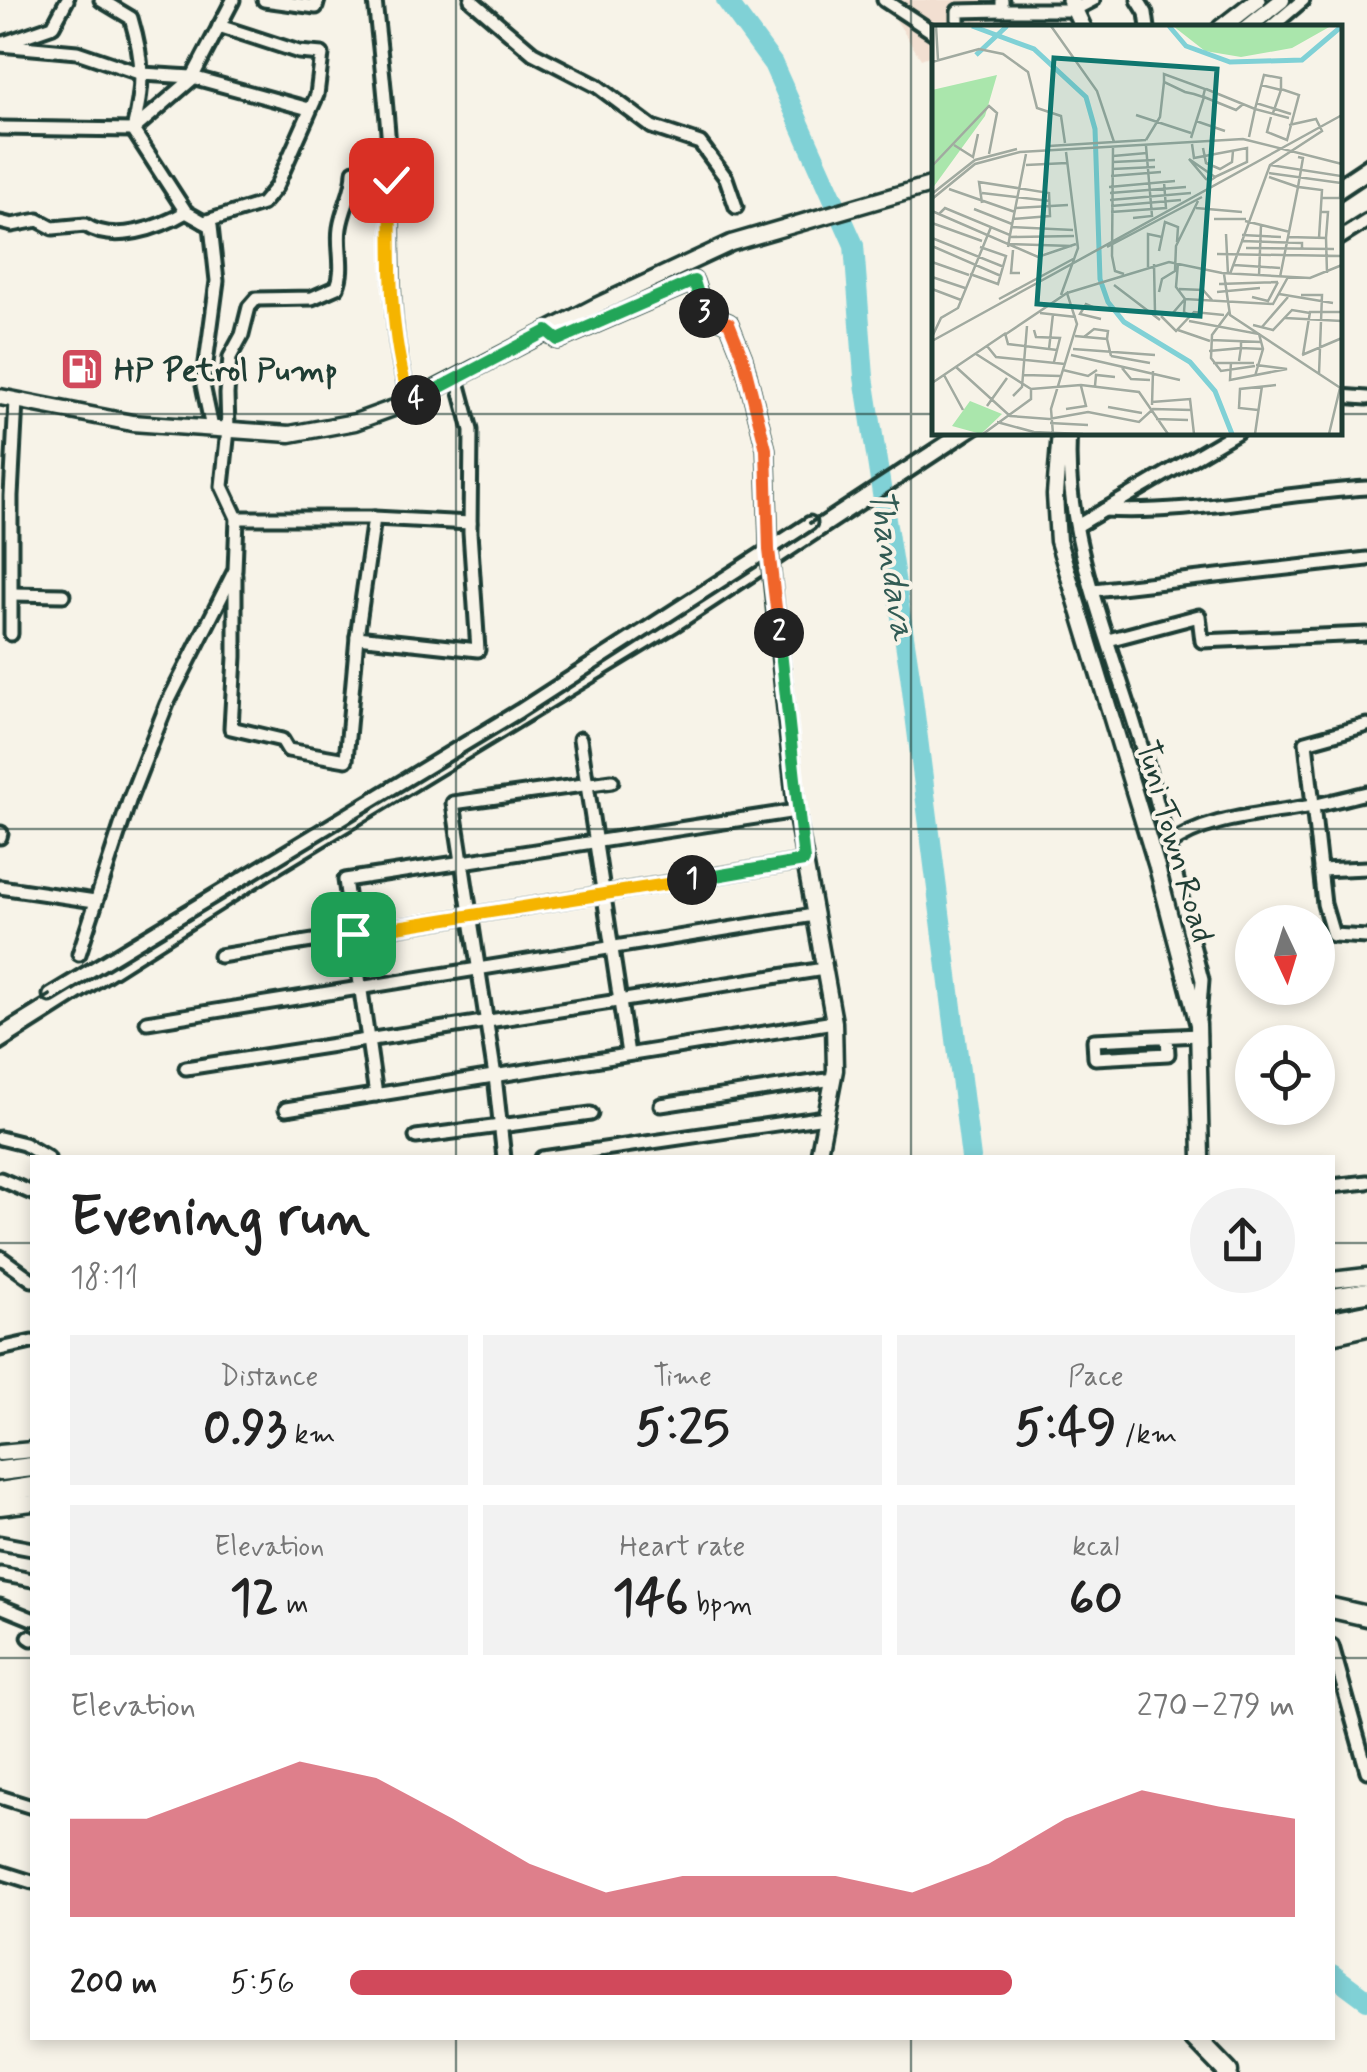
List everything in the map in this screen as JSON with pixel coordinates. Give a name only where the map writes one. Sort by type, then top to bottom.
[{"type":"main road","points":[[1225,25],[1256,0]]},
{"type":"main road","points":[[1335,1297],[1367,1292]]},
{"type":"main road","points":[[1335,1320],[1367,1314]]},
{"type":"main road","points":[[0,1472],[30,1467]]},
{"type":"main road","points":[[0,1492],[30,1488]]},
{"type":"main road","points":[[1335,1609],[1367,1616]]},
{"type":"main road","points":[[1197,2040],[1228,2072]]},
{"type":"street","points":[[0,45],[52,26],[67,0]]},
{"type":"street","points":[[101,0],[131,18],[141,52],[143,88],[133,130],[186,212],[211,226],[217,281],[202,385],[220,429]]},
{"type":"street","points":[[0,128],[133,130],[192,77],[233,0]]},
{"type":"street","points":[[264,0],[316,6],[318,0]]},
{"type":"street","points":[[376,0],[391,180],[390,296],[400,368],[410,402]]},
{"type":"street","points":[[470,0],[533,53],[597,86],[652,126],[700,143],[726,178],[736,207]]},
{"type":"street","points":[[884,0],[932,31]]},
{"type":"street","points":[[963,6],[1072,5],[1094,0]]},
{"type":"street","points":[[1138,0],[1148,25]]},
{"type":"street","points":[[1251,25],[1282,0]]},
{"type":"street","points":[[1274,25],[1303,0]]},
{"type":"street","points":[[204,222],[262,204],[276,187],[317,94],[322,54],[299,52],[219,26]]},
{"type":"street","points":[[0,45],[76,52],[142,74],[192,77],[308,109]]},
{"type":"street","points":[[354,171],[354,188],[340,230],[338,286],[312,298],[256,299],[249,307],[242,335],[230,357],[220,429],[222,486],[237,518],[231,728],[282,740],[288,750],[346,760],[357,637],[374,518]]},
{"type":"street","points":[[0,398],[132,423],[290,434],[355,422],[410,402],[736,241],[932,185]]},
{"type":"street","points":[[0,222],[12,225],[38,220],[54,228],[85,224],[96,232],[110,234],[161,226],[186,212]]},
{"type":"street","points":[[1342,237],[1367,221]]},
{"type":"street","points":[[547,331],[558,340],[694,281],[704,314],[729,323],[743,358],[766,449],[769,550],[796,811],[834,1022],[833,1080],[819,1155]]},
{"type":"street","points":[[357,637],[478,650],[470,523],[471,430],[457,378]]},
{"type":"street","points":[[1342,396],[1367,398]]},
{"type":"street","points":[[12,634],[16,401]]},
{"type":"street","name":"Tuni Town Road","points":[[1060,435],[1055,495],[1058,542],[1157,866],[1199,1029],[1201,1155]]},
{"type":"street","points":[[1070,435],[1076,526],[1138,732],[1202,980],[1199,1029],[1167,1036],[1094,1040],[1095,1058],[1168,1054],[1167,1036]]},
{"type":"street","points":[[1076,526],[1231,435]]},
{"type":"street","points":[[1104,510],[1151,512],[1367,488]]},
{"type":"street","points":[[237,518],[470,523]]},
{"type":"street","points":[[50,995],[502,721],[810,523]]},
{"type":"street","points":[[1094,590],[1367,559]]},
{"type":"street","points":[[79,954],[130,798],[168,704],[235,570]]},
{"type":"street","points":[[12,594],[62,595]]},
{"type":"street","points":[[1108,640],[1199,616],[1202,641],[1367,634]]},
{"type":"street","points":[[1367,725],[1306,742],[1311,806],[1333,936],[1367,938]]},
{"type":"street","points":[[580,739],[628,1054]]},
{"type":"street","points":[[504,1155],[453,804],[612,781]]},
{"type":"street","points":[[1167,846],[1189,830],[1204,826],[1367,793]]},
{"type":"street","points":[[376,1095],[345,880],[796,811]]},
{"type":"street","points":[[220,956],[804,861]]},
{"type":"street","points":[[1320,870],[1367,868]]},
{"type":"street","points":[[0,887],[95,901]]},
{"type":"street","points":[[147,1022],[814,915]]},
{"type":"street","points":[[186,1068],[824,969]]},
{"type":"street","points":[[286,1109],[834,1022]]},
{"type":"street","points":[[661,1105],[833,1080]]},
{"type":"street","points":[[416,1137],[590,1114]]},
{"type":"street","points":[[562,1155],[825,1117]]},
{"type":"street","points":[[0,1138],[24,1144],[43,1155]]},
{"type":"street","points":[[644,1143],[646,1155]]},
{"type":"street","points":[[0,1179],[30,1191]]},
{"type":"street","points":[[1335,1186],[1367,1182]]},
{"type":"street","points":[[0,1258],[30,1279]]},
{"type":"street","points":[[1335,1280],[1367,1276]]},
{"type":"street","points":[[1335,1335],[1367,1328]]},
{"type":"street","points":[[0,1349],[30,1342]]},
{"type":"street","points":[[0,1453],[30,1450]]},
{"type":"street","points":[[0,1507],[30,1503]]},
{"type":"street","points":[[0,1543],[30,1549]]},
{"type":"street","points":[[0,1574],[30,1580]]},
{"type":"street","points":[[0,1606],[30,1618]]},
{"type":"street","points":[[1335,1657],[1367,1772]]},
{"type":"street","points":[[0,1797],[30,1806]]},
{"type":"street","points":[[0,1872],[30,1881]]},
{"type":"shaded area","points":[[883,0],[985,0],[988,25],[932,25],[932,55],[921,59]]},
{"type":"waterway","name":"Thandava","points":[[726,0],[773,64],[854,245],[864,377],[910,675],[971,1155]]},
{"type":"waterway","name":"Thandava","points":[[1335,1976],[1367,2000]]},
{"type":"railway","points":[[1342,174],[1367,157]]},
{"type":"railway","points":[[1342,199],[1367,182]]},
{"type":"railway","points":[[810,523],[944,435]]},
{"type":"railway","points":[[0,1051],[276,876],[679,631],[976,435]]},
{"type":"railway","points":[[0,1026],[50,995]]},
{"type":"place","name":"HP Petrol Pump","points":[[82,369]]},
{"type":"route","points":[[353,934],[804,861],[769,550],[766,449],[743,358],[729,323],[704,314],[694,281],[558,340],[547,331],[410,402],[400,368],[390,296],[391,180]]}]
